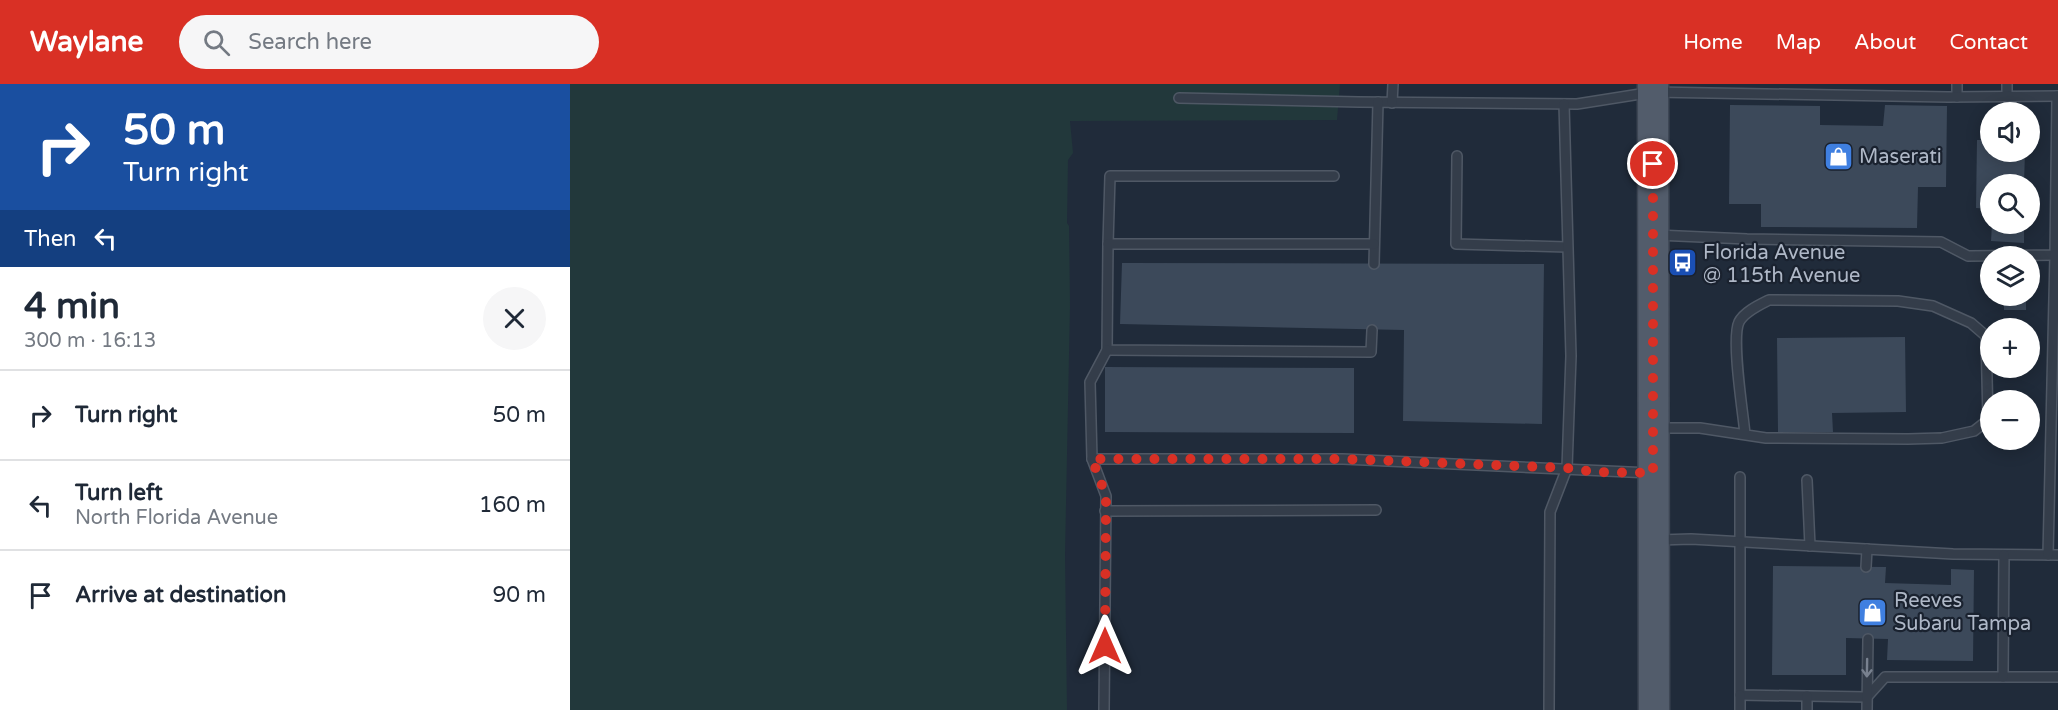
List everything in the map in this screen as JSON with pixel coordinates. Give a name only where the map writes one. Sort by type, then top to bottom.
[{"type":"main road","points":[[1653,88],[1654,710]]},
{"type":"lane","points":[[1392,103],[1393,84]]},
{"type":"lane","points":[[1817,84],[1817,95]]},
{"type":"lane","points":[[1957,84],[1957,97]]},
{"type":"lane","points":[[2007,84],[2007,97]]},
{"type":"lane","points":[[1179,98],[1577,104],[1653,88],[1741,89],[1817,95],[2058,96],[2053,555],[1867,549],[1691,539],[1653,540]]},
{"type":"lane","points":[[1374,264],[1378,102]]},
{"type":"lane","points":[[1549,710],[1550,512],[1567,468],[1570,356],[1564,104]]},
{"type":"lane","points":[[1457,156],[1456,244],[1567,247]]},
{"type":"lane","points":[[1104,710],[1106,496],[1092,459],[1090,382],[1107,351],[1110,176],[1334,176]]},
{"type":"lane","points":[[1653,235],[1941,242],[1968,256],[2055,255]]},
{"type":"lane","points":[[1108,244],[1374,244]]},
{"type":"lane","points":[[1653,428],[1700,428],[1766,438],[1942,438],[1974,431],[1988,420],[1986,336],[1971,323],[1933,306],[1898,301],[1768,300],[1755,306],[1739,322],[1736,350],[1745,434]]},
{"type":"lane","points":[[1107,351],[1371,352],[1372,330]]},
{"type":"lane","points":[[1092,459],[1343,459],[1653,473]]},
{"type":"lane","points":[[1740,477],[1740,710]]},
{"type":"lane","points":[[1807,480],[1810,546]]},
{"type":"lane","points":[[1105,511],[1376,510]]},
{"type":"lane","points":[[1866,567],[1867,549]]},
{"type":"lane","points":[[2003,677],[2004,555]]},
{"type":"lane","points":[[1867,710],[1868,639]]},
{"type":"lane","points":[[1740,695],[1867,697],[1885,677],[2058,677]]},
{"type":"lane","points":[[1807,696],[1807,710]]},
{"type":"green space","points":[[570,84],[1340,84],[1337,120],[1070,121],[1073,153],[1068,160],[1067,223],[1069,226],[1070,305],[1065,555],[1067,710],[570,710]]},
{"type":"building","name":"Maserati","points":[[1730,105],[1820,106],[1820,125],[1883,126],[1885,105],[1947,106],[1946,187],[1918,187],[1917,228],[1761,227],[1761,204],[1729,204]]},
{"type":"building","points":[[1977,140],[1980,140],[1980,162],[2025,162],[2024,174],[1980,174],[1980,208],[1976,208]]},
{"type":"building","points":[[1991,234],[2024,234],[2024,243],[1991,241]]},
{"type":"building","points":[[1122,263],[1544,264],[1542,424],[1403,421],[1404,330],[1120,324]]},
{"type":"building","points":[[2004,306],[2026,306],[2026,310],[2004,310]]},
{"type":"building","points":[[1905,337],[1906,412],[1832,413],[1833,432],[1778,432],[1777,338]]},
{"type":"building","points":[[1105,367],[1354,368],[1354,433],[1105,432]]},
{"type":"building","name":"Reeves Subaru Tampa","points":[[1773,566],[1886,567],[1885,583],[1951,585],[1951,569],[1974,570],[1973,661],[1887,660],[1888,639],[1846,638],[1846,675],[1772,675]]},
{"type":"place","name":"Maserati","points":[[1838,156]]},
{"type":"place","name":"Florida Avenue @ 115th Avenue","points":[[1682,263]]},
{"type":"place","name":"Reeves Subaru Tampa","points":[[1873,612]]},
{"type":"route","points":[[1105,646],[1106,496],[1092,459],[1343,459],[1653,473],[1653,164]]}]
